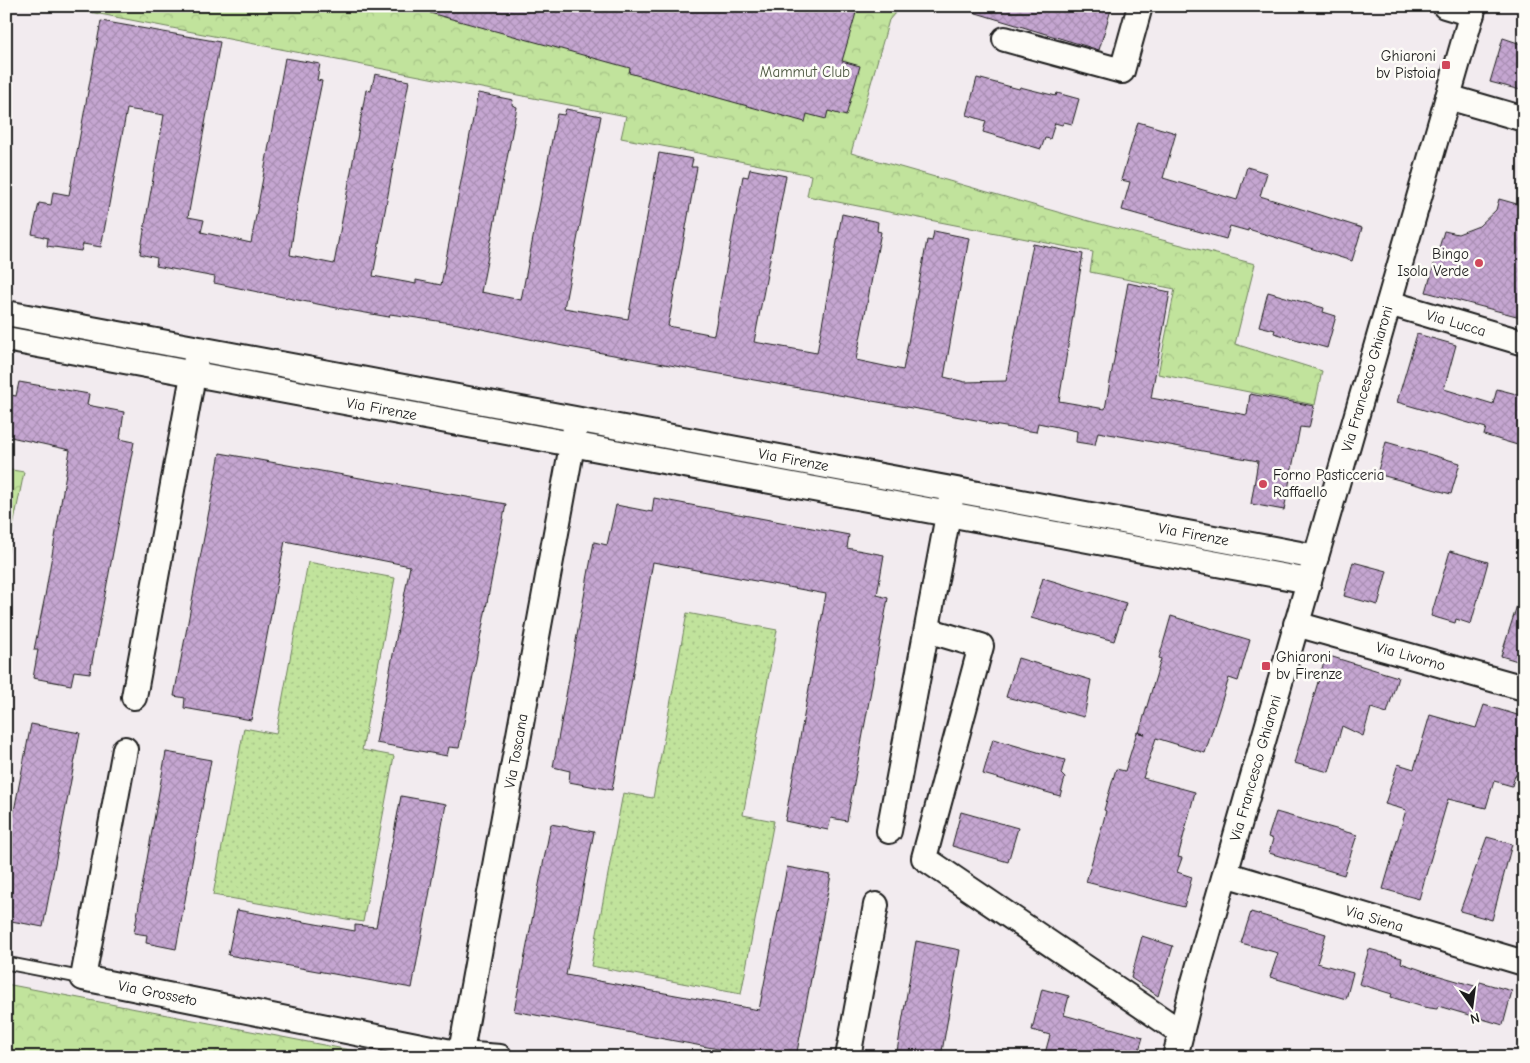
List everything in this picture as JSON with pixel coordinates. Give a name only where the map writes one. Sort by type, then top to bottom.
[{"type":"street","points":[[1005,39],[1122,71],[1140,6]]},
{"type":"street","name":"Via Francesco Ghiaroni","points":[[1175,1057],[1180,1031],[1473,10],[1445,6]]},
{"type":"street","points":[[1448,97],[1524,119]]},
{"type":"street","name":"Via Lucca","points":[[1389,303],[1524,343]]},
{"type":"street","name":"Via Firenze","points":[[6,313],[1316,557]]},
{"type":"street","name":"Via Firenze","points":[[6,339],[1309,581]]},
{"type":"street","points":[[134,697],[198,349]]},
{"type":"street","points":[[572,444],[576,420]]},
{"type":"street","name":"Via Toscana","points":[[461,1056],[572,444]]},
{"type":"street","points":[[890,831],[953,490]]},
{"type":"street","name":"Via Livorno","points":[[1296,624],[1524,688]]},
{"type":"street","points":[[927,630],[981,646],[924,858],[1180,1031]]},
{"type":"street","points":[[82,978],[124,749]]},
{"type":"street","name":"Via Siena","points":[[1225,874],[1524,963]]},
{"type":"street","points":[[848,1057],[876,905]]},
{"type":"street","name":"Via Grosseto","points":[[82,978],[461,1056],[500,1057]]},
{"type":"lane","points":[[6,963],[82,978]]},
{"type":"green space","points":[[74,6],[901,6],[889,20],[851,153],[1089,221],[1255,264],[1235,344],[1322,371],[1315,405],[1158,374],[1175,289],[1090,272],[1093,252],[807,196],[811,175],[621,138],[626,116],[74,9]]},
{"type":"green space","points":[[6,469],[24,472],[6,562]]},
{"type":"green space","points":[[308,562],[395,578],[362,750],[394,756],[363,922],[213,895],[244,728],[276,734]]},
{"type":"green space","points":[[687,613],[777,630],[743,815],[774,821],[741,994],[591,966],[623,793],[653,798]]},
{"type":"green space","points":[[6,984],[386,1057],[6,1057]]},
{"type":"building","name":"Mammut Club","points":[[431,6],[858,6],[842,61],[860,66],[846,116],[828,111],[826,119],[807,114],[805,122],[629,73],[630,68],[430,13]]},
{"type":"building","points":[[974,6],[1112,6],[1099,50],[973,12]]},
{"type":"building","points":[[101,21],[220,42],[188,217],[204,220],[201,232],[251,243],[285,58],[320,64],[317,80],[322,81],[299,195],[290,255],[334,264],[366,90],[371,91],[375,74],[409,81],[373,276],[416,284],[416,280],[441,285],[478,93],[513,100],[512,105],[517,107],[481,292],[521,300],[557,114],[564,115],[566,109],[601,116],[564,308],[628,319],[659,153],[693,159],[691,167],[697,167],[668,326],[714,335],[743,176],[748,177],[750,169],[786,176],[754,342],[817,353],[842,214],[878,222],[877,231],[881,232],[856,360],[903,370],[927,240],[932,241],[934,231],[969,238],[944,377],[965,382],[1006,381],[1033,244],[1083,254],[1059,401],[1105,409],[1128,283],[1170,292],[1151,398],[1247,415],[1250,394],[1314,406],[1309,428],[1300,427],[1284,510],[1251,504],[1258,461],[1098,432],[1095,445],[1076,442],[1077,431],[1038,423],[1036,432],[987,424],[987,422],[923,410],[563,346],[458,324],[390,314],[389,317],[337,308],[214,283],[215,277],[156,266],[157,258],[140,254],[164,115],[127,109],[101,247],[83,244],[81,251],[47,246],[48,238],[32,234],[39,203],[51,205],[53,192],[69,195]]},
{"type":"building","points":[[1503,38],[1524,45],[1524,91],[1490,82]]},
{"type":"building","points":[[977,78],[1019,89],[1020,87],[1056,96],[1057,93],[1079,99],[1072,124],[1064,122],[1062,125],[1055,123],[1050,139],[1045,138],[1041,149],[983,132],[986,121],[967,115]]},
{"type":"building","points":[[1138,122],[1176,133],[1163,178],[1237,200],[1247,167],[1267,173],[1260,196],[1362,228],[1352,261],[1248,229],[1248,231],[1230,226],[1226,239],[1122,210],[1130,182],[1121,180]]},
{"type":"building","name":"Bingo Isola Verde","points":[[1499,199],[1524,206],[1524,318],[1426,292],[1444,231],[1458,234],[1479,226],[1496,210]]},
{"type":"building","points":[[1268,292],[1324,308],[1323,312],[1336,316],[1327,348],[1274,333],[1275,330],[1259,326]]},
{"type":"building","points":[[1417,334],[1456,345],[1444,389],[1493,404],[1497,389],[1524,396],[1524,447],[1484,435],[1486,428],[1397,402]]},
{"type":"building","points":[[19,382],[89,394],[87,405],[124,412],[120,439],[134,442],[90,673],[74,671],[71,685],[33,678],[38,650],[34,650],[70,450],[6,436],[6,394],[16,396]]},
{"type":"building","points":[[1386,442],[1460,463],[1451,494],[1377,474]]},
{"type":"building","points":[[220,453],[506,504],[459,748],[449,747],[447,756],[376,743],[410,566],[285,541],[251,720],[184,708],[185,698],[174,696]]},
{"type":"building","points":[[654,498],[849,535],[847,548],[884,555],[877,595],[888,598],[847,821],[831,818],[828,830],[785,821],[826,594],[653,562],[612,790],[569,782],[570,771],[553,767],[594,542],[607,545],[616,505],[652,512]]},
{"type":"building","points":[[1450,551],[1488,562],[1471,624],[1456,619],[1455,623],[1431,616]]},
{"type":"building","points":[[1353,562],[1387,571],[1378,605],[1344,596]]},
{"type":"building","points":[[1043,578],[1126,603],[1114,641],[1031,618]]},
{"type":"building","points":[[1519,599],[1524,599],[1524,663],[1501,656]]},
{"type":"building","points":[[1171,616],[1250,640],[1238,681],[1229,678],[1205,753],[1156,738],[1143,778],[1195,792],[1178,857],[1182,858],[1177,872],[1192,877],[1184,907],[1086,882],[1116,769],[1125,771],[1137,732],[1139,733],[1161,659],[1159,658]]},
{"type":"building","points":[[1326,655],[1398,677],[1387,713],[1371,708],[1363,736],[1342,726],[1329,772],[1294,763]]},
{"type":"building","points":[[1018,658],[1091,680],[1084,717],[1006,697]]},
{"type":"building","points":[[1484,705],[1524,717],[1524,778],[1515,775],[1512,786],[1494,781],[1486,808],[1448,799],[1419,899],[1383,889],[1406,810],[1385,804],[1398,764],[1414,769],[1430,715],[1476,728]]},
{"type":"building","points":[[31,724],[80,733],[43,927],[6,920],[6,852]]},
{"type":"building","points":[[993,739],[1065,760],[1061,774],[1065,778],[1060,796],[983,774]]},
{"type":"building","points":[[166,752],[211,760],[176,949],[146,943],[147,935],[134,933]]},
{"type":"building","points":[[401,796],[446,804],[412,988],[228,955],[237,910],[355,931],[355,925],[376,927]]},
{"type":"building","points":[[961,812],[1018,828],[1008,862],[952,846]]},
{"type":"building","points":[[1276,812],[1357,835],[1344,875],[1269,853],[1273,839],[1268,837]]},
{"type":"building","points":[[551,824],[594,832],[566,975],[659,992],[759,1010],[787,867],[831,875],[796,1057],[761,1057],[514,1011]]},
{"type":"building","points":[[1487,837],[1512,844],[1492,920],[1460,911]]},
{"type":"building","points":[[1251,912],[1326,934],[1317,963],[1353,973],[1346,999],[1270,977],[1278,953],[1241,943]]},
{"type":"building","points":[[1142,936],[1173,946],[1158,996],[1131,978]]},
{"type":"building","points":[[916,941],[960,950],[941,1057],[896,1057]]},
{"type":"building","points":[[1369,949],[1402,958],[1401,963],[1433,974],[1478,987],[1480,982],[1512,991],[1503,1025],[1438,1006],[1437,1009],[1423,1007],[1391,997],[1392,994],[1359,984]]},
{"type":"building","points":[[1042,989],[1069,996],[1064,1015],[1143,1037],[1137,1057],[1044,1057],[1050,1035],[1032,1030]]},
{"type":"place","name":"Ghiaroni bv Pistoia","points":[[1446,65]]},
{"type":"place","name":"Bingo Isola Verde","points":[[1479,263]]},
{"type":"place","name":"Forno Pasticceria Raffaello","points":[[1263,484]]},
{"type":"place","name":"Ghiaroni bv Firenze","points":[[1266,666]]}]
